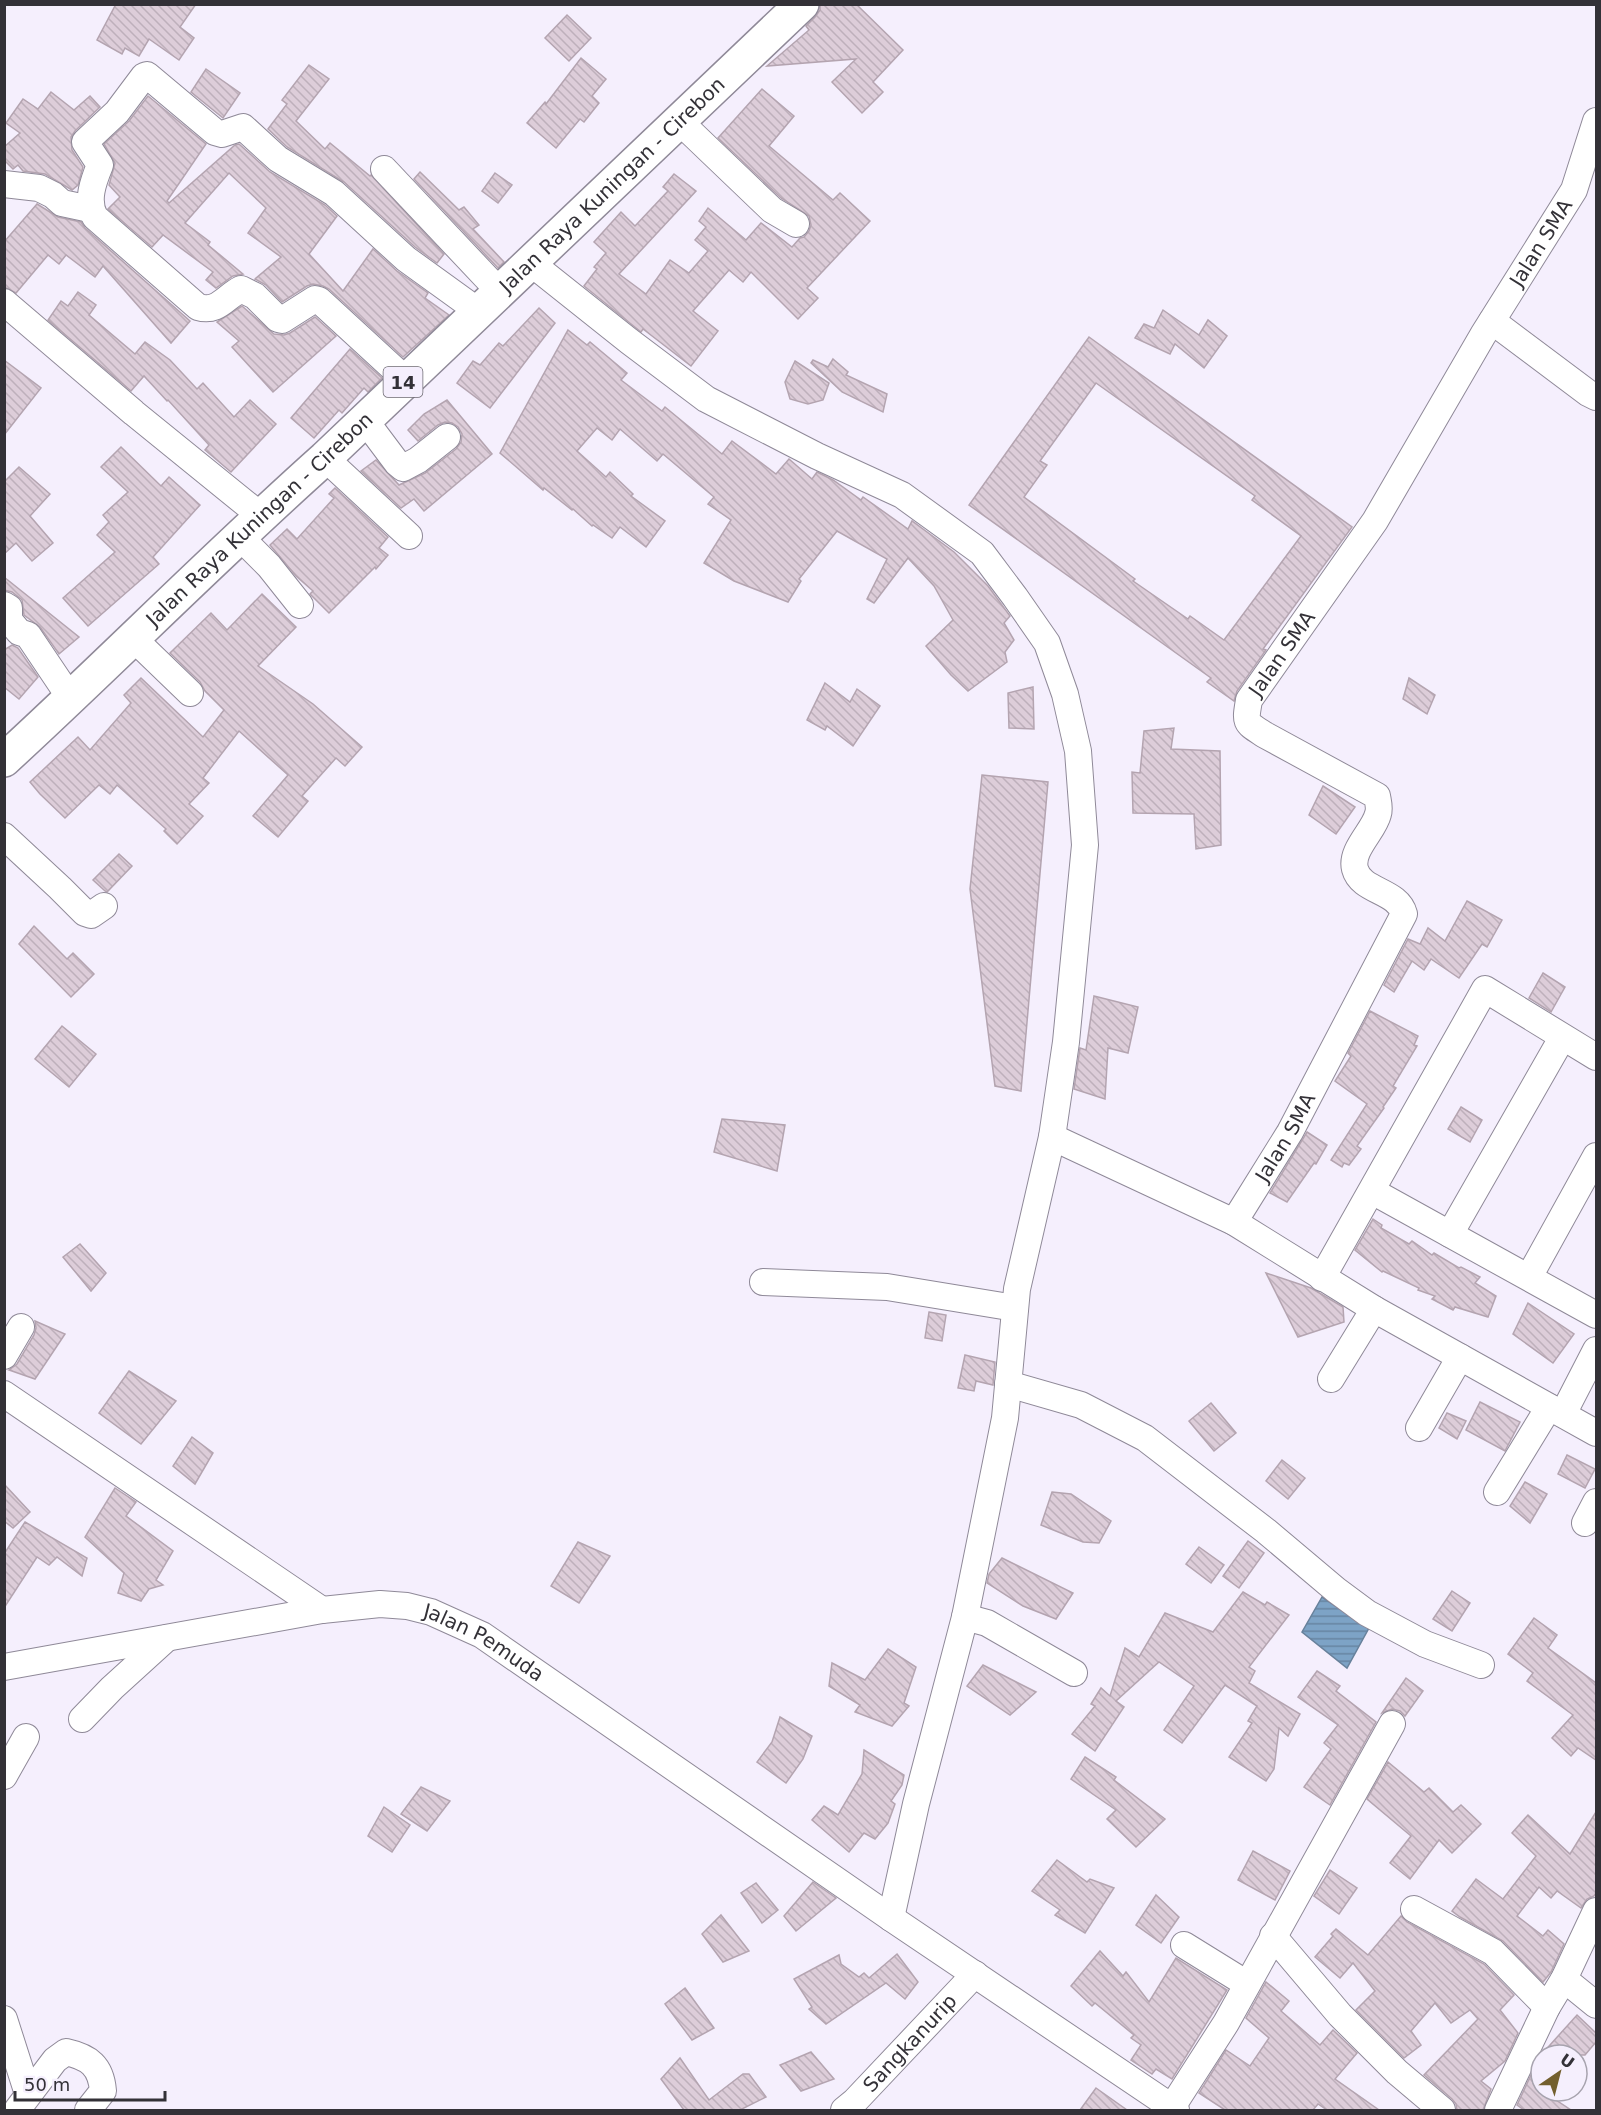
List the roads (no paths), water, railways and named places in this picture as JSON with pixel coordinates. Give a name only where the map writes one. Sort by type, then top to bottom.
[{"type":"highway","name":"Jalan Raya Kuningan - Cirebon","points":[[4,760],[325,459],[364,419],[802,4]]},
{"type":"street","points":[[406,380],[319,300],[315,299],[282,320],[278,319],[255,296],[241,289],[227,301],[213,308],[198,307],[95,217],[89,201],[100,165],[85,142],[117,112],[144,76],[147,75],[215,132],[222,134],[243,127],[278,159],[334,193],[406,259],[489,302]]},
{"type":"street","points":[[679,121],[772,210],[796,224]]},
{"type":"street","name":"Jalan SMA","points":[[1234,1222],[1290,1132],[1404,914],[1396,900],[1359,878],[1354,867],[1357,855],[1378,815],[1377,796],[1248,724],[1246,720],[1249,700],[1375,520],[1492,321],[1574,190],[1596,121]]},
{"type":"street","points":[[384,169],[489,302]]},
{"type":"street","points":[[4,184],[39,188],[62,203],[90,208]]},
{"type":"street","points":[[531,263],[628,341],[706,399],[817,456],[902,495],[982,553],[1047,644],[1065,694],[1078,751],[1085,845],[1066,1042],[1052,1137],[1017,1289],[1005,1418],[965,1617],[916,1804],[891,1918]]},
{"type":"street","points":[[4,302],[134,413],[251,526],[269,566],[300,605]]},
{"type":"street","points":[[1492,321],[1596,397]]},
{"type":"street","points":[[364,419],[403,468],[418,460],[447,436]]},
{"type":"street","points":[[325,459],[409,536]]},
{"type":"street","points":[[4,606],[9,608],[9,620],[19,632],[28,635],[71,699]]},
{"type":"street","points":[[134,639],[190,693]]},
{"type":"street","points":[[4,836],[85,913],[91,915],[104,906]]},
{"type":"street","points":[[1322,1278],[1485,989],[1596,1057]]},
{"type":"street","points":[[1450,1234],[1562,1038]]},
{"type":"street","points":[[1052,1137],[1234,1222],[1374,1309],[1596,1433]]},
{"type":"street","points":[[1529,1277],[1596,1156]]},
{"type":"street","points":[[1372,1191],[1596,1315]]},
{"type":"street","points":[[764,1282],[887,1287],[1015,1308]]},
{"type":"street","points":[[1331,1379],[1374,1309]]},
{"type":"street","points":[[4,1356],[21,1327]]},
{"type":"street","points":[[1497,1492],[1556,1411],[1596,1350]]},
{"type":"street","points":[[1419,1428],[1460,1357]]},
{"type":"street","points":[[1008,1384],[1081,1405],[1144,1438],[1266,1530],[1336,1590],[1367,1613],[1425,1644],[1481,1665]]},
{"type":"street","points":[[4,1394],[322,1610]]},
{"type":"street","name":"Jalan Pemuda","points":[[4,1667],[322,1610],[380,1604],[407,1606],[431,1612],[482,1635],[891,1918],[1174,2109]]},
{"type":"street","points":[[965,1617],[987,1623],[1074,1673]]},
{"type":"street","points":[[82,1719],[167,1638]]},
{"type":"street","points":[[1174,2109],[1226,2023],[1392,1724]]},
{"type":"street","points":[[4,1776],[26,1737]]},
{"type":"street","points":[[1414,1909],[1493,1952],[1547,2007]]},
{"type":"street","points":[[1498,2110],[1596,1911]]},
{"type":"street","points":[[1274,1936],[1340,2015],[1397,2072],[1442,2110]]},
{"type":"street","points":[[1184,1945],[1247,1984]]},
{"type":"street","name":"Sangkanurip","points":[[844,2110],[975,1974]]},
{"type":"street","points":[[1564,1979],[1596,2005]]},
{"type":"street","points":[[4,2019],[22,2102]]},
{"type":"street","points":[[22,2102],[55,2060],[66,2052],[81,2055],[98,2070],[102,2080],[103,2091],[88,2110]]},
{"type":"water","points":[[1322,1597],[1369,1628],[1347,1668],[1302,1632]]}]
